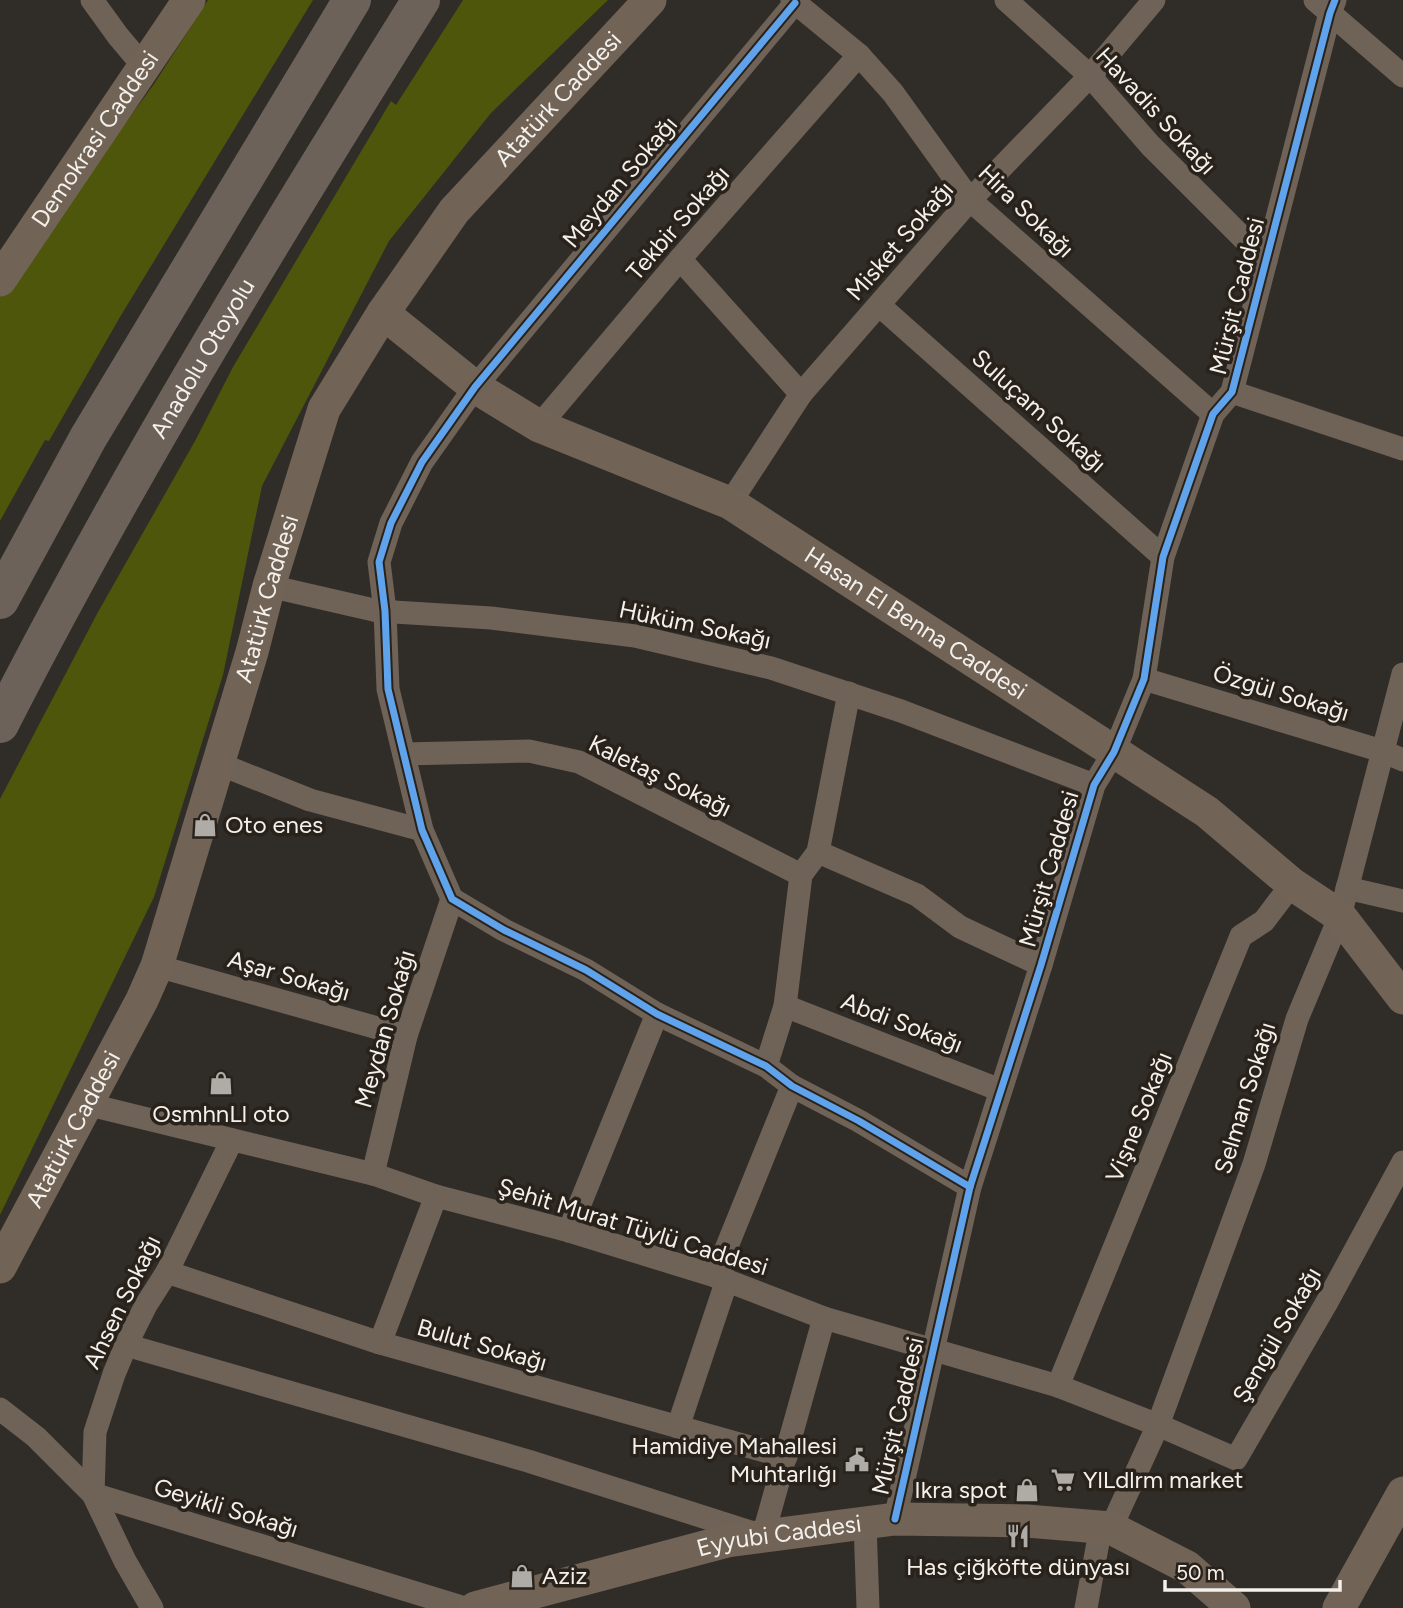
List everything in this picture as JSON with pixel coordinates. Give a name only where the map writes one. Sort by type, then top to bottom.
[{"type":"highway","points":[[0,600],[88,438],[352,0]]},
{"type":"highway","name":"Anadolu Otoyolu","points":[[0,724],[47,631],[122,495],[349,115],[421,0]]},
{"type":"street","points":[[92,0],[145,68]]},
{"type":"street","name":"Demokrasi Caddesi","points":[[0,280],[189,0]]},
{"type":"street","name":"Atatürk Caddesi","points":[[0,1267],[142,1000],[157,966],[324,409],[383,313],[454,211],[650,0]]},
{"type":"street","name":"Havadis Sokağı","points":[[1006,0],[1090,76],[1150,145],[1266,261]]},
{"type":"street","name":"Hira Sokağı","points":[[793,1],[859,55],[893,93],[970,200],[1213,414]]},
{"type":"street","name":"Meydan Sokağı","points":[[373,1174],[406,1036],[452,899],[422,830],[388,689],[385,611],[379,562],[391,523],[422,462],[475,387],[793,1]]},
{"type":"street","name":"Misket Sokağı","points":[[730,503],[801,394],[970,200],[1090,76],[1149,2]]},
{"type":"street","points":[[1327,4],[1403,76]]},
{"type":"street","name":"Mürşit Caddesi","points":[[868,1608],[880,1521],[932,1348],[970,1187],[1041,965],[1094,785],[1114,752],[1144,679],[1163,557],[1213,414],[1232,392],[1327,4]]},
{"type":"street","name":"Tekbir Sokağı","points":[[539,426],[680,259],[859,55]]},
{"type":"street","points":[[680,259],[801,394]]},
{"type":"street","name":"Suluçam Sokağı","points":[[879,305],[1163,557]]},
{"type":"street","name":"Hasan El Benna Caddesi","points":[[383,313],[475,387],[539,426],[730,503],[1207,812],[1292,884],[1343,902],[1403,998]]},
{"type":"street","points":[[1232,392],[1403,449]]},
{"type":"street","name":"Hüküm Sokağı","points":[[269,586],[385,611],[491,618],[635,636],[771,668],[901,711],[1094,785]]},
{"type":"street","name":"Selman Sokağı","points":[[1086,1608],[1106,1527],[1158,1425],[1254,1164],[1297,1019],[1343,902],[1392,756],[1403,674]]},
{"type":"street","name":"Özgül Sokağı","points":[[1144,679],[1392,756]]},
{"type":"street","points":[[766,1066],[785,1006],[802,875],[818,852],[849,694]]},
{"type":"street","name":"Kaletaş Sokağı","points":[[404,754],[529,751],[579,762],[802,875]]},
{"type":"street","points":[[217,763],[310,800],[422,830]]},
{"type":"street","points":[[818,852],[917,895],[960,926],[1041,965]]},
{"type":"street","name":"Vişne Sokağı","points":[[1058,1386],[1241,936],[1264,921],[1292,884]]},
{"type":"street","points":[[452,899],[504,930],[586,970],[657,1014],[766,1066],[792,1086],[859,1121],[970,1187]]},
{"type":"street","points":[[1343,902],[1403,901]]},
{"type":"street","name":"Aşar Sokağı","points":[[157,966],[406,1036]]},
{"type":"street","name":"Abdi Sokağı","points":[[785,1006],[1000,1090]]},
{"type":"street","points":[[569,1231],[657,1014]]},
{"type":"street","points":[[678,1427],[721,1278],[792,1086]]},
{"type":"street","name":"Şehit Murat Tüylü Caddesi","points":[[86,1104],[373,1174],[436,1196],[569,1231],[721,1278],[824,1318],[1058,1386],[1158,1425]]},
{"type":"street","name":"Ahsen Sokağı","points":[[152,1608],[125,1561],[93,1494],[95,1433],[126,1345],[146,1305],[167,1272],[206,1187],[232,1140]]},
{"type":"street","name":"Şengül Sokağı","points":[[1158,1425],[1236,1460],[1327,1302],[1403,1162]]},
{"type":"street","points":[[380,1343],[436,1196]]},
{"type":"street","name":"Bulut Sokağı","points":[[167,1272],[380,1343],[786,1457]]},
{"type":"street","points":[[126,1345],[528,1461],[763,1536],[824,1318]]},
{"type":"street","name":"Geyikli Sokağı","points":[[0,1409],[36,1437],[93,1494],[465,1608]]},
{"type":"street","points":[[1339,1608],[1403,1493]]},
{"type":"street","name":"Eyyubi Caddesi","points":[[475,1608],[727,1541],[880,1521],[1027,1521],[1106,1527],[1187,1567],[1234,1608]]},
{"type":"green space","points":[[208,0],[313,0],[120,317],[49,441],[45,440],[0,521],[0,295],[154,84]]},
{"type":"green space","points":[[463,0],[608,0],[491,113],[389,241],[262,486],[223,675],[154,897],[0,1215],[0,799],[98,612],[195,441],[233,367],[391,101],[396,105]]},
{"type":"cycle path","points":[[895,1519],[970,1187],[1041,965],[1094,785],[1114,752],[1144,679],[1163,557],[1213,414],[1232,392],[1335,0]]},
{"type":"cycle path","points":[[795,3],[475,387],[422,462],[391,523],[379,562],[385,611],[388,689],[422,830],[452,899],[504,930],[586,970],[657,1014],[766,1066],[792,1086],[859,1121],[970,1187]]},
{"type":"place","name":"Oto enes","points":[[205,825]]},
{"type":"place","name":"OsmhnLl oto","points":[[221,1083]]},
{"type":"place","name":"Hamidiye Mahallesi Muhtarlığı","points":[[857,1460]]},
{"type":"place","name":"YlLdlrm market","points":[[1063,1480]]},
{"type":"place","name":"Ikra spot","points":[[1027,1490]]},
{"type":"place","name":"Has çiğköfte dünyası","points":[[1018,1536]]},
{"type":"place","name":"Aziz","points":[[522,1576]]}]
